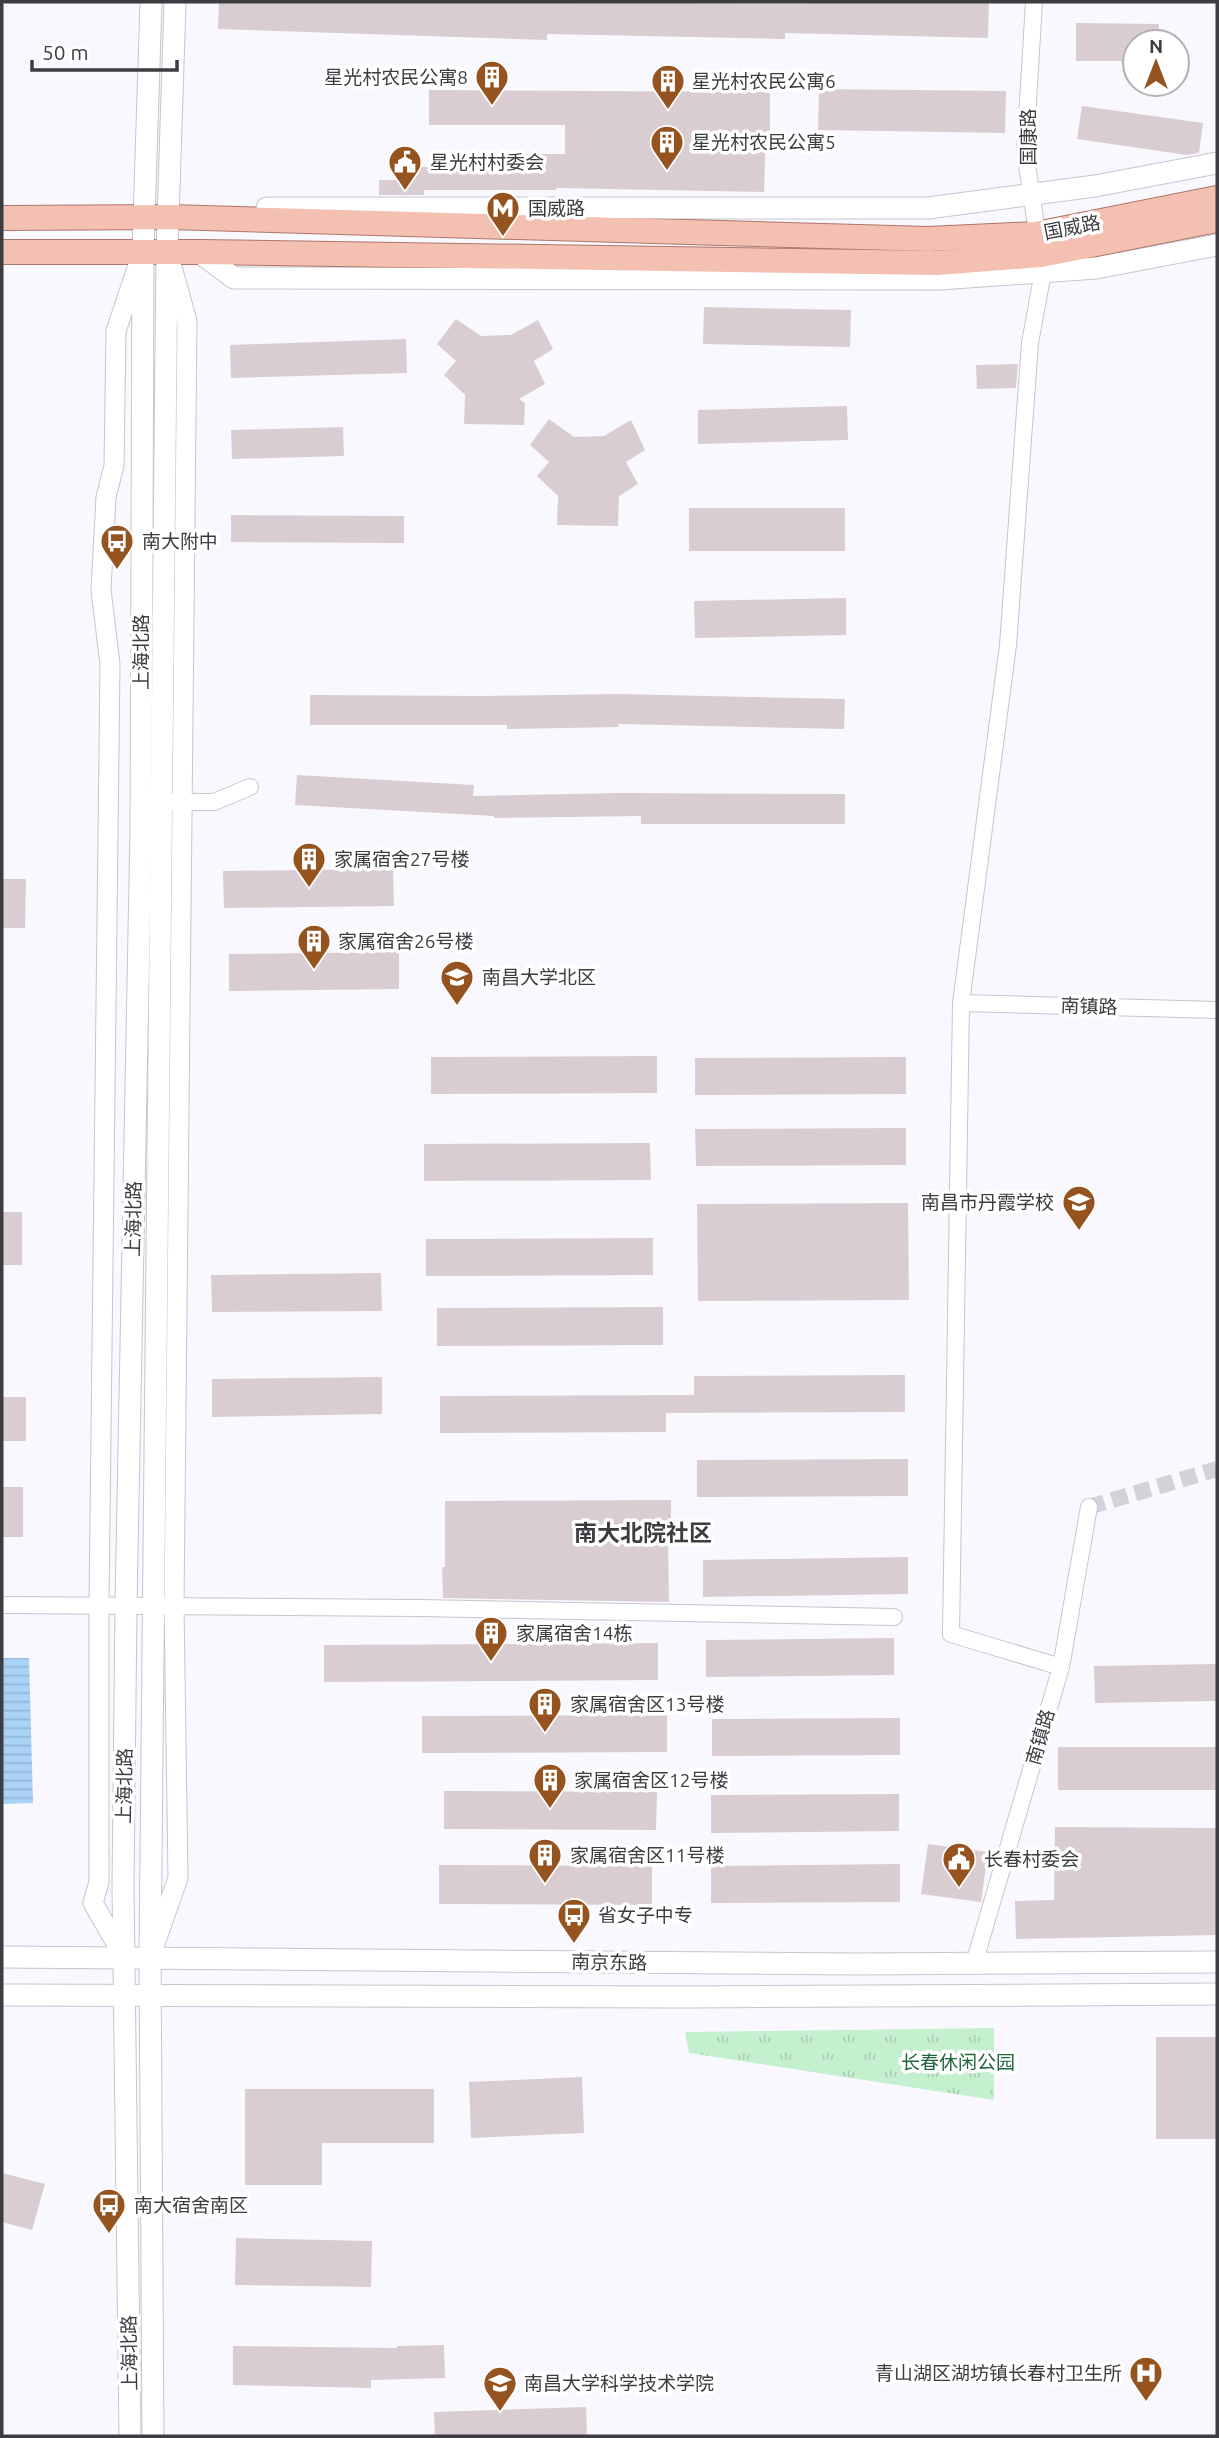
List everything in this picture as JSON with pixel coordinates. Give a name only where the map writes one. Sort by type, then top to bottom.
[{"type":"main road","name":"上海北路","points":[[130,2436],[124,1996],[126,1604],[141,830],[142,251],[151,2]]},
{"type":"main road","name":"上海北路","points":[[153,2436],[150,1956],[164,1605],[172,802],[167,251],[175,2]]},
{"type":"main road","points":[[201,218],[241,208],[929,208],[1095,186],[1217,163]]},
{"type":"main road","name":"国威路","points":[[2,218],[169,217],[929,239],[1040,254],[1217,198]]},
{"type":"main road","name":"国威路","points":[[2,252],[167,251],[937,263],[1040,254],[1217,220]]},
{"type":"main road","points":[[1040,254],[1096,268],[1217,245]]},
{"type":"main road","name":"南京东路","points":[[2,1957],[974,1964],[1217,1962]]},
{"type":"main road","name":"南京东路","points":[[2,1995],[151,1997],[1217,1994]]},
{"type":"street","name":"国康路","points":[[1034,2],[1025,151],[1040,254],[1030,343],[1008,645],[961,1003],[951,1634],[1061,1667]]},
{"type":"street","points":[[124,1957],[93,1903],[99,1882],[99,1605],[110,664],[101,590],[106,497],[114,466],[116,331],[142,251]]},
{"type":"street","points":[[172,802],[214,802],[250,787]]},
{"type":"street","name":"南镇路","points":[[961,1003],[1217,1010]]},
{"type":"street","name":"南镇路","points":[[974,1964],[1061,1667],[1088,1507]]},
{"type":"street","points":[[2,1605],[126,1604],[894,1617]]},
{"type":"green space","name":"长春休闲公园","points":[[994,2028],[994,2100],[689,2053],[685,2032]]},
{"type":"water","points":[[2,1658],[29,1658],[33,1803],[2,1804]]},
{"type":"building","points":[[219,2],[989,2],[988,38],[785,33],[785,39],[547,34],[547,40],[218,29]]},
{"type":"building","points":[[1076,23],[1159,24],[1159,28],[1121,28],[1121,61],[1076,61]]},
{"type":"building","points":[[819,89],[1006,91],[1005,133],[818,130]]},
{"type":"building","points":[[429,90],[770,92],[770,131],[766,131],[764,192],[556,188],[424,190],[424,195],[379,195],[379,180],[403,180],[403,167],[431,167],[431,154],[565,154],[565,125],[429,125]]},
{"type":"building","points":[[1082,106],[1203,123],[1199,153],[1187,155],[1077,139]]},
{"type":"building","points":[[704,307],[851,310],[850,347],[703,344]]},
{"type":"building","points":[[456,319],[481,336],[511,335],[538,320],[553,349],[534,361],[545,384],[519,399],[525,403],[524,425],[464,424],[465,395],[444,375],[456,361],[437,344]]},
{"type":"building","points":[[406,339],[407,373],[231,378],[230,345]]},
{"type":"building","points":[[1018,364],[1016,388],[977,389],[976,365]]},
{"type":"building","points":[[847,406],[848,440],[698,444],[698,410]]},
{"type":"building","points":[[549,419],[574,437],[604,436],[631,420],[645,450],[626,462],[638,484],[619,496],[618,526],[557,525],[558,496],[537,476],[549,462],[530,445]]},
{"type":"building","points":[[343,427],[344,456],[232,459],[231,430]]},
{"type":"building","points":[[689,508],[845,508],[845,551],[689,551]]},
{"type":"building","points":[[231,515],[404,516],[404,543],[231,542]]},
{"type":"building","points":[[846,598],[846,635],[695,638],[694,601]]},
{"type":"building","points":[[618,694],[845,699],[844,729],[618,724],[619,727],[507,729],[507,725],[310,725],[310,695]]},
{"type":"building","points":[[297,775],[474,785],[473,796],[618,793],[845,794],[845,824],[641,824],[641,816],[494,818],[295,805]]},
{"type":"building","name":"家属宿舍27号楼","points":[[393,869],[394,906],[224,908],[223,871]]},
{"type":"building","points":[[2,879],[26,879],[25,928],[2,928]]},
{"type":"building","name":"家属宿舍26号楼","points":[[399,952],[399,989],[229,991],[229,954]]},
{"type":"building","points":[[657,1056],[657,1093],[431,1094],[431,1057]]},
{"type":"building","points":[[906,1057],[906,1094],[695,1095],[695,1058]]},
{"type":"building","points":[[906,1128],[906,1165],[696,1166],[695,1129]]},
{"type":"building","points":[[650,1143],[651,1180],[424,1181],[424,1144]]},
{"type":"building","points":[[908,1203],[909,1300],[698,1301],[697,1204]]},
{"type":"building","points":[[2,1212],[22,1212],[22,1265],[2,1265]]},
{"type":"building","points":[[653,1238],[653,1275],[426,1276],[426,1239]]},
{"type":"building","points":[[381,1273],[382,1311],[212,1312],[211,1275]]},
{"type":"building","points":[[663,1307],[663,1345],[437,1346],[437,1308]]},
{"type":"building","points":[[905,1375],[905,1412],[666,1413],[666,1432],[440,1433],[440,1396],[694,1395],[694,1376]]},
{"type":"building","points":[[382,1377],[382,1414],[212,1417],[212,1379]]},
{"type":"building","points":[[2,1397],[26,1397],[26,1441],[2,1441]]},
{"type":"building","points":[[908,1459],[908,1496],[697,1497],[697,1460]]},
{"type":"building","points":[[2,1487],[23,1487],[23,1537],[2,1537]]},
{"type":"building","points":[[671,1500],[671,1538],[668,1538],[669,1602],[443,1598],[445,1501]]},
{"type":"building","points":[[908,1557],[908,1594],[703,1597],[703,1560]]},
{"type":"building","points":[[894,1638],[894,1675],[706,1677],[706,1640]]},
{"type":"building","name":"家属宿舍14栋","points":[[658,1643],[658,1680],[324,1682],[324,1645]]},
{"type":"building","points":[[1217,1664],[1217,1701],[1095,1703],[1094,1666]]},
{"type":"building","name":"家属宿舍区13号楼","points":[[667,1715],[667,1752],[422,1753],[422,1716]]},
{"type":"building","points":[[900,1718],[900,1755],[712,1756],[712,1719]]},
{"type":"building","points":[[1058,1747],[1217,1747],[1217,1790],[1058,1790]]},
{"type":"building","name":"家属宿舍区12号楼","points":[[444,1791],[657,1792],[656,1830],[444,1829]]},
{"type":"building","points":[[899,1794],[899,1831],[711,1833],[711,1795]]},
{"type":"building","points":[[1055,1827],[1217,1828],[1217,1935],[1016,1939],[1015,1901],[1054,1900]]},
{"type":"building","points":[[928,1844],[988,1852],[981,1902],[921,1894]]},
{"type":"building","points":[[900,1864],[900,1902],[711,1903],[711,1866]]},
{"type":"building","name":"家属宿舍区11号楼","points":[[439,1865],[652,1866],[652,1905],[439,1904]]},
{"type":"building","points":[[1156,2037],[1217,2037],[1217,2139],[1156,2139]]},
{"type":"building","points":[[582,2077],[584,2133],[471,2138],[469,2082]]},
{"type":"building","points":[[245,2089],[434,2089],[434,2143],[322,2143],[322,2185],[245,2185]]},
{"type":"building","points":[[2,2173],[45,2184],[32,2230],[2,2222]]},
{"type":"building","points":[[236,2238],[372,2241],[371,2287],[235,2285]]},
{"type":"building","points":[[444,2345],[445,2378],[371,2380],[371,2388],[233,2385],[233,2346],[397,2348]]},
{"type":"building","points":[[586,2407],[587,2436],[435,2436],[434,2412]]},
{"type":"tunnel","points":[[1089,1507],[1217,1469]]},
{"type":"place","name":"星光村农民公寓8","points":[[492,107]]},
{"type":"place","name":"星光村农民公寓6","points":[[668,111]]},
{"type":"place","name":"星光村农民公寓5","points":[[667,172]]},
{"type":"place","name":"星光村村委会","points":[[405,192]]},
{"type":"place","name":"国威路","points":[[503,238]]},
{"type":"place","name":"南大附中","points":[[117,571]]},
{"type":"place","name":"家属宿舍27号楼","points":[[309,889]]},
{"type":"place","name":"家属宿舍26号楼","points":[[314,971]]},
{"type":"place","name":"南昌大学北区","points":[[457,1007]]},
{"type":"place","name":"南昌市丹霞学校","points":[[1079,1232]]},
{"type":"place","name":"家属宿舍14栋","points":[[491,1663]]},
{"type":"place","name":"家属宿舍区13号楼","points":[[545,1734]]},
{"type":"place","name":"家属宿舍区12号楼","points":[[550,1810]]},
{"type":"place","name":"家属宿舍区11号楼","points":[[545,1885]]},
{"type":"place","name":"长春村委会","points":[[959,1889]]},
{"type":"place","name":"省女子中专","points":[[574,1945]]},
{"type":"place","name":"南大宿舍南区","points":[[109,2235]]},
{"type":"place","name":"青山湖区湖坊镇长春村卫生所","points":[[1146,2403]]},
{"type":"place","name":"南昌大学科学技术学院","points":[[500,2413]]},
{"type":"district","name":"南大北院社区","points":[[643,1532]]}]
